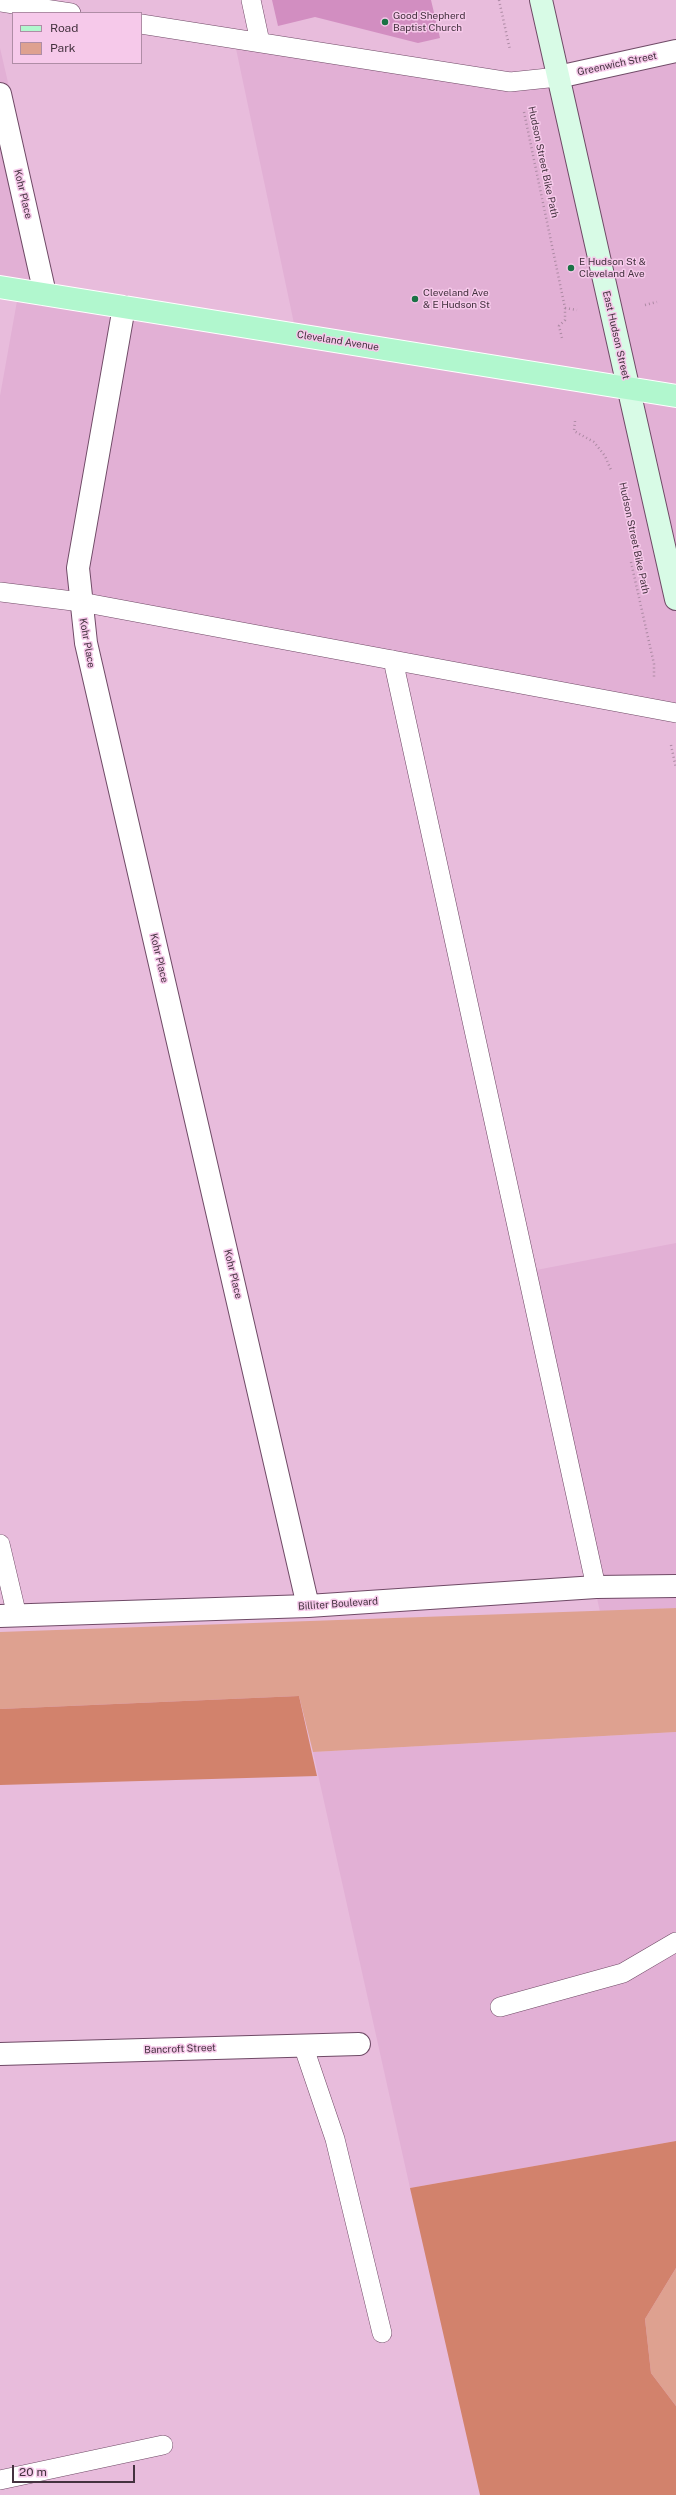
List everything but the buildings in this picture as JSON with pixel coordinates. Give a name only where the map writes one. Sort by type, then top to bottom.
[{"type":"main road","name":"East Hudson Street","points":[[540,0],[676,599]]},
{"type":"main road","name":"Cleveland Avenue","points":[[0,287],[676,396]]},
{"type":"street","name":"Greenwich Street","points":[[558,77],[676,51]]},
{"type":"street","name":"Kohr Place","points":[[0,94],[45,294]]},
{"type":"street","name":"Kohr Place","points":[[124,307],[78,568],[86,643],[209,1169],[308,1606]]},
{"type":"street","name":"Billiter Boulevard","points":[[8,1616],[308,1606],[596,1587],[676,1586]]},
{"type":"street","name":"Bancroft Street","points":[[0,2054],[359,2044]]},
{"type":"lane","points":[[251,0],[260,42]]},
{"type":"lane","points":[[0,2],[65,12]]},
{"type":"lane","points":[[142,24],[510,82],[558,77]]},
{"type":"lane","points":[[0,592],[81,602],[676,713]]},
{"type":"lane","points":[[393,660],[596,1587]]},
{"type":"lane","points":[[0,1544],[8,1616]]},
{"type":"lane","points":[[500,2007],[623,1973],[676,1942]]},
{"type":"lane","points":[[303,2045],[335,2139],[382,2333]]},
{"type":"lane","points":[[0,2480],[163,2445]]},
{"type":"path","name":"Hudson Street Bike Path","points":[[499,0],[565,308],[565,320],[559,326],[562,338]]},
{"type":"path","points":[[644,305],[657,302]]},
{"type":"path","points":[[565,308],[583,312]]},
{"type":"path","name":"Hudson Street Bike Path","points":[[575,421],[574,431],[594,442],[605,456],[612,476]]},
{"type":"path","name":"Hudson Street Bike Path","points":[[630,559],[654,664],[654,681]]},
{"type":"path","points":[[670,741],[676,768]]},
{"type":"shaded area","points":[[235,44],[555,81],[676,54],[676,710],[0,596],[0,396],[19,290],[0,287],[0,48],[57,294],[296,333]]},
{"type":"shaded area","points":[[676,1243],[676,1608],[600,1612],[526,1272]]},
{"type":"shaded area","points":[[299,1696],[317,1776],[0,1785],[0,1709]]},
{"type":"shaded area","points":[[676,1732],[676,2141],[410,2188],[313,1752]]},
{"type":"shaded area","points":[[676,2141],[676,2268],[645,2319],[651,2373],[676,2406],[676,2495],[480,2495],[410,2188]]},
{"type":"green space","points":[[676,1608],[676,1732],[313,1752],[299,1696],[0,1709],[0,1632]]},
{"type":"green space","points":[[676,2268],[676,2406],[651,2373],[645,2319]]},
{"type":"place","name":"Good Shepherd Baptist Church","points":[[385,22]]},
{"type":"place","name":"E Hudson St & Cleveland Ave","points":[[571,268]]},
{"type":"place","name":"Cleveland Ave & E Hudson St","points":[[415,299]]}]
